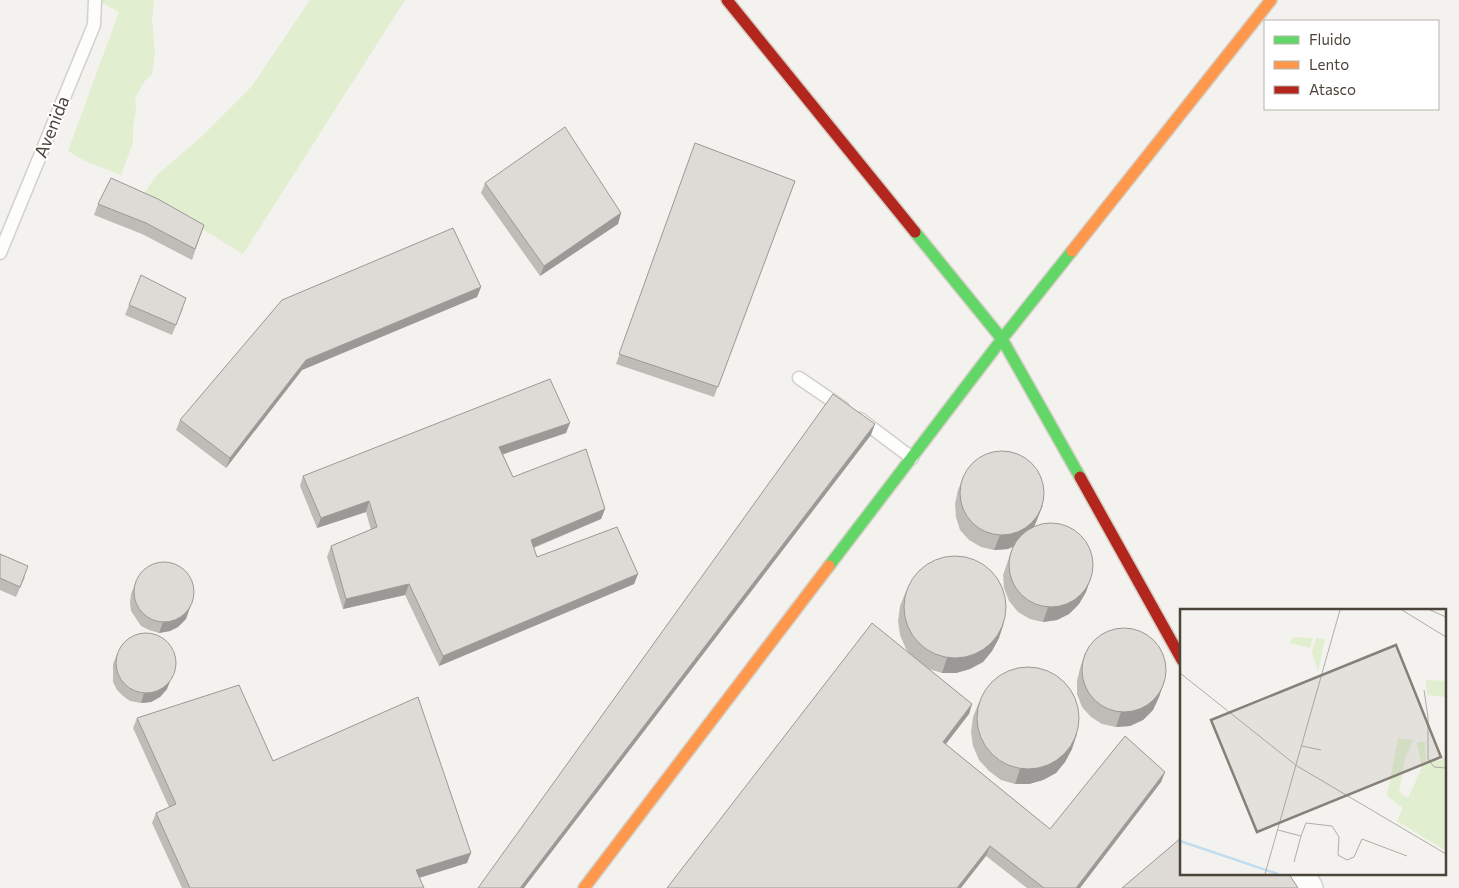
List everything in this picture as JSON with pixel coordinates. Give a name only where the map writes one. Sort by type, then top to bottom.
[{"type":"street","points":[[727,0],[1002,339],[1180,656]]},
{"type":"street","points":[[584,888],[1002,339],[1271,0]]},
{"type":"street","points":[[1303,876],[1310,888]]},
{"type":"lane","name":"Avenida","points":[[0,253],[94,25],[95,0]]},
{"type":"lane","points":[[799,378],[867,424],[912,458]]},
{"type":"green space","points":[[96,0],[154,0],[152,19],[155,53],[152,74],[144,82],[135,98],[136,111],[133,143],[121,175],[85,161],[68,151],[119,12]]},
{"type":"green space","points":[[310,0],[405,0],[243,254],[176,213],[142,196],[156,176],[199,139],[252,86]]},
{"type":"building","points":[[565,127],[621,213],[544,266],[485,183]]},
{"type":"building","points":[[695,143],[795,181],[718,387],[619,354]]},
{"type":"building","points":[[111,178],[158,199],[204,225],[195,249],[146,223],[98,204]]},
{"type":"building","points":[[453,228],[481,287],[306,360],[230,458],[180,420],[282,300]]},
{"type":"building","points":[[141,275],[186,298],[176,325],[129,305]]},
{"type":"building","points":[[550,379],[570,423],[499,447],[513,477],[586,449],[605,509],[531,540],[537,557],[617,527],[638,574],[443,656],[409,584],[346,599],[331,546],[377,527],[369,501],[321,518],[303,476]]},
{"type":"building","points":[[833,394],[875,424],[520,888],[478,888]]},
{"type":"building","points":[[1002,451],[1018,454],[1037,470],[1041,477],[1044,493],[1041,509],[1025,528],[1018,532],[1002,535],[986,532],[967,516],[963,509],[960,493],[963,477],[979,458],[986,454]]},
{"type":"building","points":[[1051,523],[1074,530],[1086,542],[1093,565],[1086,588],[1074,600],[1051,607],[1028,600],[1016,588],[1009,565],[1016,542],[1028,530]]},
{"type":"building","points":[[0,554],[28,566],[20,587],[0,578]]},
{"type":"building","points":[[955,556],[975,560],[991,571],[1002,587],[1006,607],[1002,627],[991,643],[975,654],[955,658],[935,654],[919,643],[908,627],[904,607],[908,587],[919,571],[935,560]]},
{"type":"building","points":[[164,562],[181,567],[189,575],[194,592],[189,609],[181,617],[164,622],[147,617],[139,609],[134,592],[139,575],[147,567]]},
{"type":"building","points":[[872,623],[972,704],[943,742],[1050,829],[1125,736],[1165,772],[1076,888],[1044,888],[990,846],[957,888],[667,888]]},
{"type":"building","points":[[1124,628],[1147,635],[1159,647],[1166,670],[1159,693],[1147,705],[1124,712],[1101,705],[1089,693],[1082,670],[1089,647],[1101,635]]},
{"type":"building","points":[[146,633],[163,638],[171,646],[176,663],[171,680],[163,688],[146,693],[129,688],[121,680],[116,663],[121,646],[129,638]]},
{"type":"building","points":[[1028,667],[1048,671],[1064,682],[1075,698],[1079,718],[1075,738],[1064,754],[1048,765],[1028,769],[1008,765],[992,754],[981,738],[977,718],[981,698],[992,682],[1008,671]]},
{"type":"building","points":[[239,685],[273,761],[418,697],[471,853],[416,870],[424,888],[190,888],[156,813],[176,804],[137,718]]},
{"type":"building","points":[[1180,839],[1180,876],[1290,876],[1298,888],[1122,888]]},
{"type":"traffic: fast","points":[[915,232],[1002,339],[1080,477]]},
{"type":"traffic: fast","points":[[829,566],[1002,339],[1072,251]]},
{"type":"traffic: slow","points":[[1072,251],[1271,0]]},
{"type":"traffic: slow","points":[[584,888],[829,566]]},
{"type":"traffic: jam","points":[[727,0],[915,232]]},
{"type":"traffic: jam","points":[[1080,477],[1180,656]]}]
